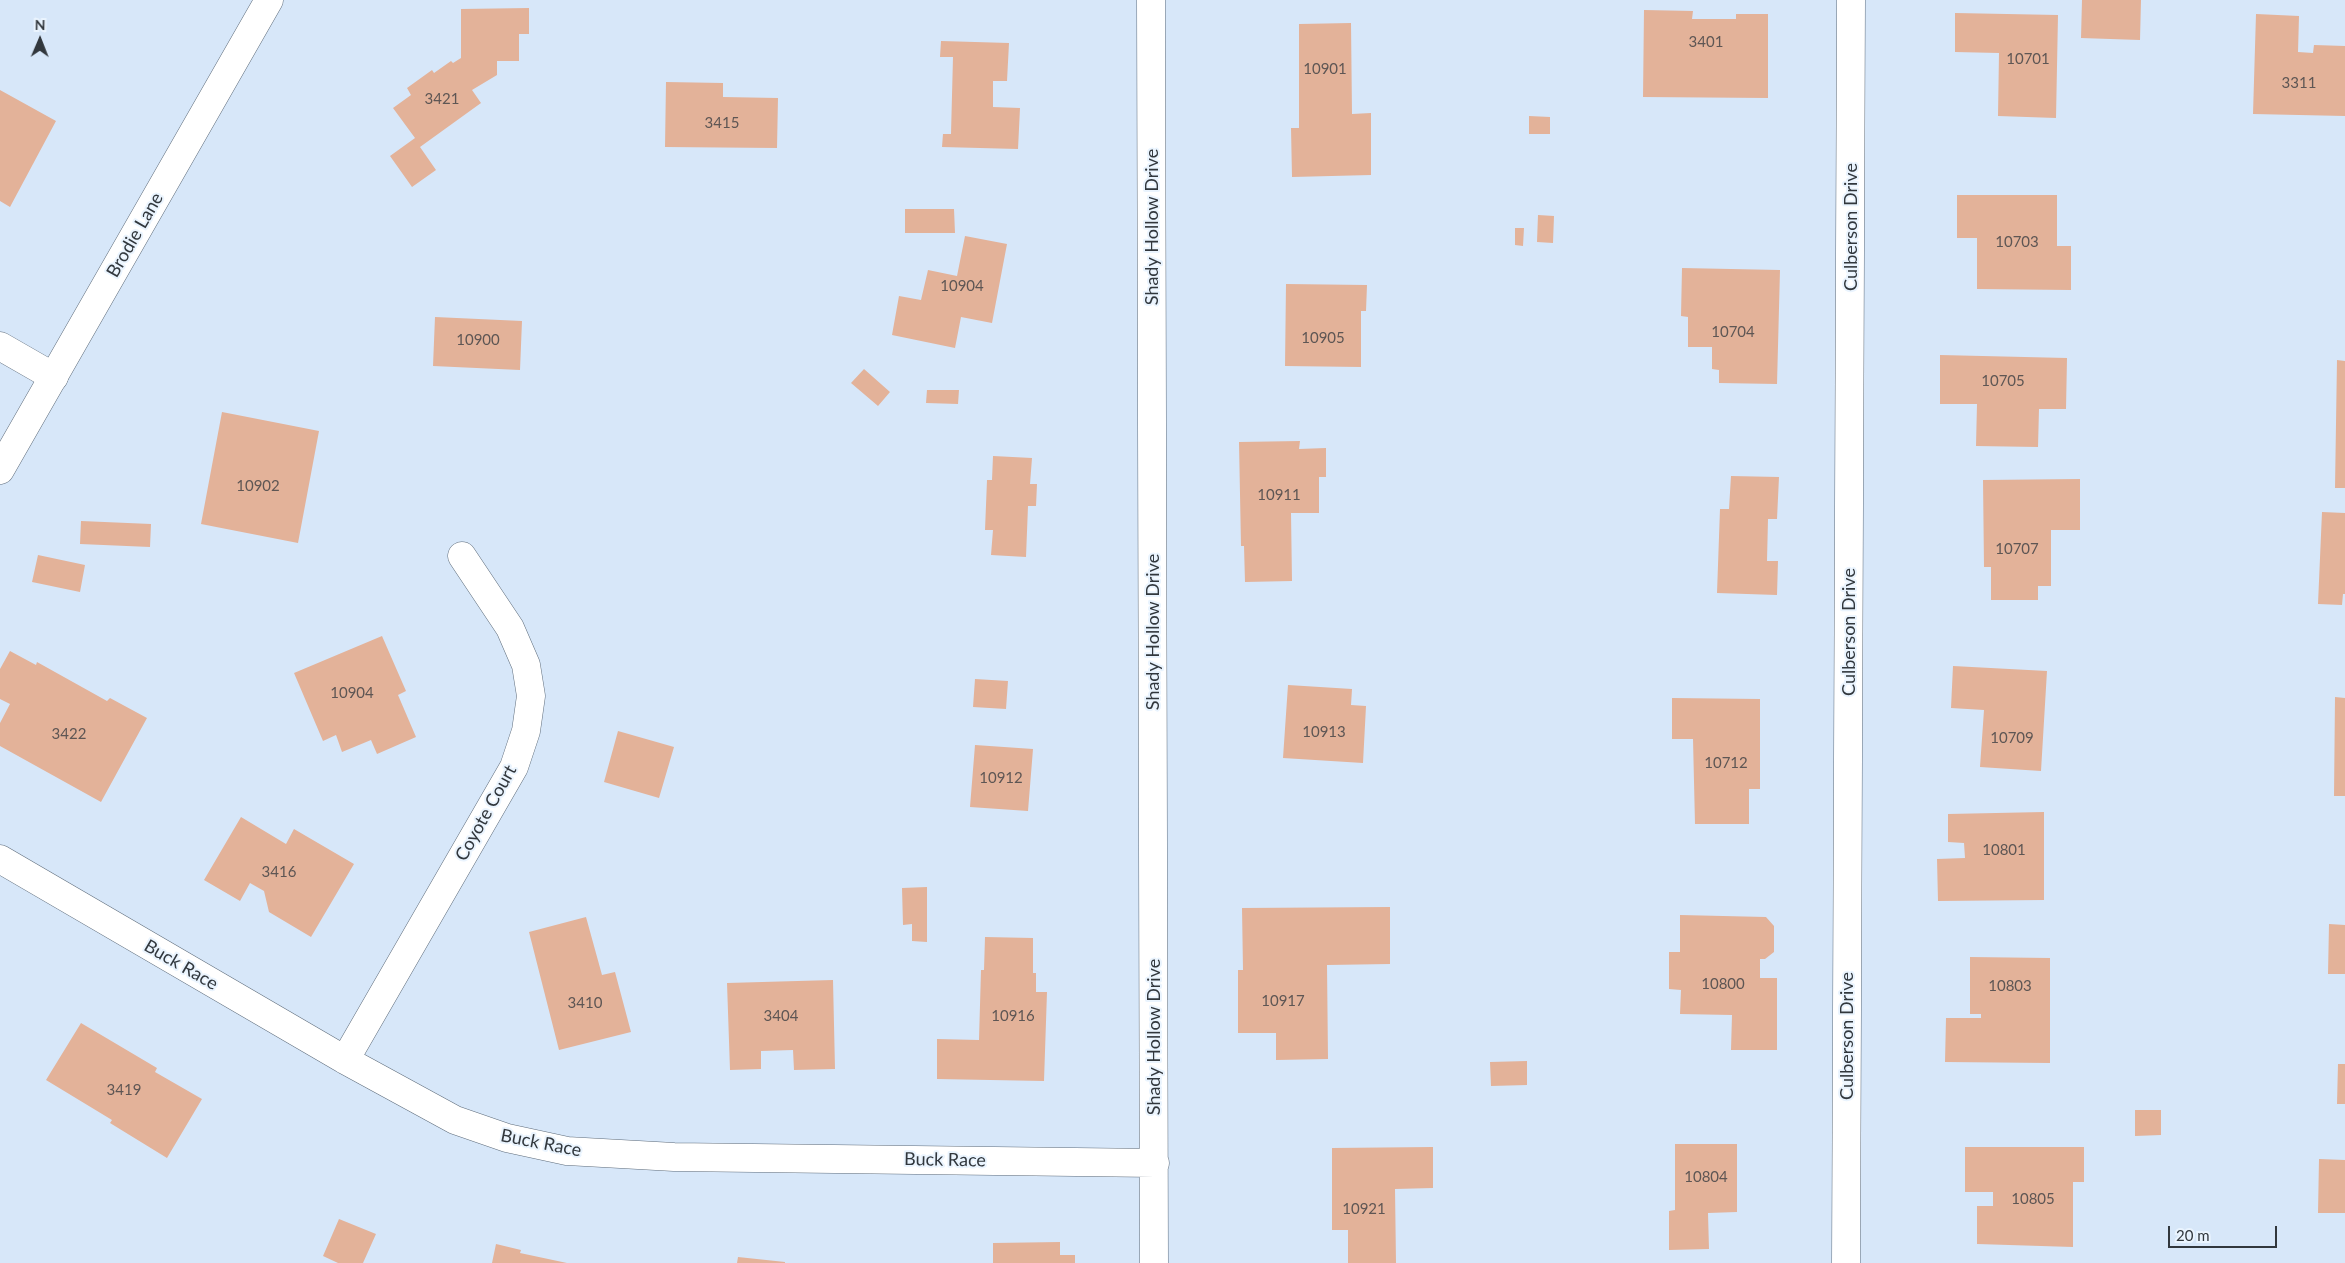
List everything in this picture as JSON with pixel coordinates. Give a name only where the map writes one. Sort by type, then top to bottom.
[{"type":"street","name":"Brodie Lane","points":[[0,470],[269,0]]},
{"type":"street","name":"Shady Hollow Drive","points":[[1151,0],[1154,1263]]},
{"type":"street","name":"Culberson Drive","points":[[1846,1263],[1851,0]]},
{"type":"street","points":[[0,346],[54,377]]},
{"type":"street","name":"Coyote Court","points":[[345,1060],[514,767],[526,732],[531,696],[526,665],[510,628],[462,556]]},
{"type":"street","name":"Buck Race","points":[[0,859],[345,1060],[455,1120],[507,1138],[567,1151],[674,1157],[1154,1163]]},
{"type":"building","points":[[2082,0],[2141,0],[2140,40],[2081,38]]},
{"type":"building","points":[[529,8],[529,34],[519,34],[519,61],[497,61],[497,75],[472,90],[481,103],[420,147],[436,170],[412,187],[390,156],[415,138],[393,108],[411,95],[407,88],[432,70],[434,73],[451,61],[453,63],[461,58],[461,9]]},
{"type":"building","points":[[1644,10],[1693,11],[1692,19],[1736,19],[1736,14],[1768,14],[1768,98],[1643,97]]},
{"type":"building","points":[[1955,13],[2058,15],[2056,118],[1998,116],[1999,53],[1955,52]]},
{"type":"building","points":[[2256,14],[2299,16],[2298,52],[2313,53],[2314,45],[2345,46],[2345,116],[2253,114]]},
{"type":"building","points":[[1351,23],[1352,114],[1371,113],[1371,175],[1292,177],[1291,128],[1299,128],[1299,24]]},
{"type":"building","points":[[941,41],[1009,43],[1007,81],[993,81],[993,107],[1020,108],[1018,149],[942,147],[943,134],[951,134],[953,57],[940,57]]},
{"type":"building","points":[[666,82],[723,83],[723,97],[778,98],[777,148],[665,147]]},
{"type":"building","points":[[0,90],[56,121],[10,207],[0,201]]},
{"type":"building","points":[[1529,116],[1550,117],[1550,134],[1529,134]]},
{"type":"building","points":[[1957,195],[2057,195],[2057,246],[2071,246],[2071,290],[1977,289],[1977,238],[1957,238]]},
{"type":"building","points":[[905,209],[954,209],[955,233],[905,233]]},
{"type":"building","points":[[1538,215],[1554,216],[1553,243],[1537,242]]},
{"type":"building","points":[[1515,228],[1524,228],[1523,246],[1515,245]]},
{"type":"building","points":[[965,236],[1007,244],[992,323],[961,317],[955,348],[892,335],[899,296],[921,300],[928,270],[957,276]]},
{"type":"building","points":[[1682,268],[1780,270],[1777,384],[1719,383],[1719,370],[1712,369],[1712,347],[1688,347],[1688,317],[1681,316]]},
{"type":"building","points":[[1286,284],[1367,285],[1366,311],[1361,311],[1361,367],[1285,366]]},
{"type":"building","points":[[435,317],[522,321],[520,370],[433,366]]},
{"type":"building","points":[[1940,355],[2067,358],[2066,409],[2039,409],[2038,447],[1976,446],[1977,404],[1940,404]]},
{"type":"building","points":[[2337,360],[2345,361],[2345,488],[2335,488]]},
{"type":"building","points":[[864,369],[890,392],[878,406],[851,383]]},
{"type":"building","points":[[927,390],[959,390],[958,404],[926,403]]},
{"type":"building","points":[[222,412],[319,431],[298,543],[201,524]]},
{"type":"building","points":[[1300,441],[1299,449],[1326,448],[1326,477],[1319,477],[1319,513],[1291,513],[1292,581],[1245,582],[1244,546],[1241,546],[1239,442]]},
{"type":"building","points":[[993,456],[1032,458],[1030,484],[1037,484],[1036,506],[1028,506],[1026,557],[991,555],[993,530],[985,530],[987,480],[992,480]]},
{"type":"building","points":[[1731,476],[1779,477],[1777,519],[1768,519],[1767,561],[1778,561],[1777,595],[1717,593],[1720,509],[1729,509]]},
{"type":"building","points":[[2080,479],[2080,530],[2051,530],[2051,586],[2038,586],[2038,600],[1991,600],[1991,567],[1984,567],[1983,480]]},
{"type":"building","points":[[2322,512],[2345,513],[2345,594],[2343,594],[2342,605],[2318,604]]},
{"type":"building","points":[[81,521],[151,524],[150,547],[80,544]]},
{"type":"building","points":[[38,555],[85,565],[80,592],[32,582]]},
{"type":"building","points":[[382,636],[406,691],[398,695],[416,737],[377,754],[371,740],[342,752],[336,735],[323,741],[294,673]]},
{"type":"building","points":[[10,651],[36,665],[37,662],[107,701],[110,698],[147,718],[101,802],[0,746],[0,723],[10,704],[0,699],[0,669]]},
{"type":"building","points":[[1953,666],[2047,671],[2041,771],[1980,767],[1984,710],[1951,708]]},
{"type":"building","points":[[975,679],[1008,681],[1006,709],[973,707]]},
{"type":"building","points":[[1288,685],[1352,689],[1351,705],[1366,706],[1363,763],[1283,758]]},
{"type":"building","points":[[2335,697],[2345,698],[2345,796],[2334,796]]},
{"type":"building","points":[[1672,698],[1760,699],[1760,789],[1749,789],[1749,824],[1695,824],[1693,739],[1672,739]]},
{"type":"building","points":[[618,731],[674,747],[659,798],[604,782]]},
{"type":"building","points":[[975,745],[1033,749],[1028,811],[970,807]]},
{"type":"building","points":[[2044,812],[2044,900],[1938,901],[1937,859],[1965,858],[1964,843],[1948,842],[1948,814]]},
{"type":"building","points":[[241,817],[286,844],[294,829],[354,864],[311,937],[269,912],[264,891],[250,883],[240,901],[204,880]]},
{"type":"building","points":[[927,887],[927,942],[912,941],[912,924],[903,925],[902,888]]},
{"type":"building","points":[[1390,907],[1390,964],[1327,965],[1328,1059],[1276,1060],[1276,1033],[1238,1033],[1238,970],[1243,970],[1242,908]]},
{"type":"building","points":[[1680,915],[1766,917],[1774,926],[1774,952],[1765,959],[1760,959],[1760,978],[1777,978],[1777,1050],[1731,1050],[1732,1015],[1680,1014],[1681,990],[1669,989],[1669,952],[1680,952]]},
{"type":"building","points":[[586,917],[602,975],[615,972],[631,1032],[559,1050],[529,932]]},
{"type":"building","points":[[2329,924],[2345,925],[2345,974],[2328,974]]},
{"type":"building","points":[[985,937],[1033,938],[1033,973],[1036,973],[1036,992],[1047,992],[1044,1081],[937,1079],[937,1039],[979,1040],[981,970],[984,970]]},
{"type":"building","points":[[1970,957],[2050,958],[2050,1063],[1945,1062],[1946,1018],[1981,1018],[1981,1014],[1970,1014]]},
{"type":"building","points":[[833,980],[835,1069],[794,1070],[793,1050],[761,1051],[761,1069],[730,1070],[727,983]]},
{"type":"building","points":[[81,1023],[157,1068],[155,1072],[202,1099],[167,1158],[110,1123],[112,1120],[46,1080]]},
{"type":"building","points":[[1527,1061],[1527,1085],[1491,1086],[1490,1062]]},
{"type":"building","points":[[2338,1064],[2345,1064],[2345,1104],[2337,1104]]},
{"type":"building","points":[[2135,1110],[2161,1110],[2161,1135],[2135,1136]]},
{"type":"building","points":[[1675,1144],[1737,1144],[1737,1212],[1708,1213],[1709,1249],[1669,1250],[1669,1211],[1675,1210]]},
{"type":"building","points":[[1433,1147],[1433,1188],[1395,1189],[1396,1263],[1348,1263],[1348,1230],[1332,1230],[1332,1148]]},
{"type":"building","points":[[1965,1147],[2084,1147],[2084,1182],[2073,1182],[2073,1247],[1977,1244],[1977,1206],[1993,1206],[1993,1192],[1965,1192]]},
{"type":"building","points":[[2319,1159],[2345,1160],[2345,1213],[2318,1213]]},
{"type":"building","points":[[339,1219],[376,1234],[363,1263],[338,1263],[323,1256]]},
{"type":"building","points":[[1060,1242],[1060,1255],[1075,1255],[1075,1263],[993,1263],[993,1243]]},
{"type":"building","points":[[496,1244],[521,1250],[520,1253],[567,1263],[492,1263]]},
{"type":"building","points":[[738,1257],[785,1262],[785,1263],[737,1263]]}]
